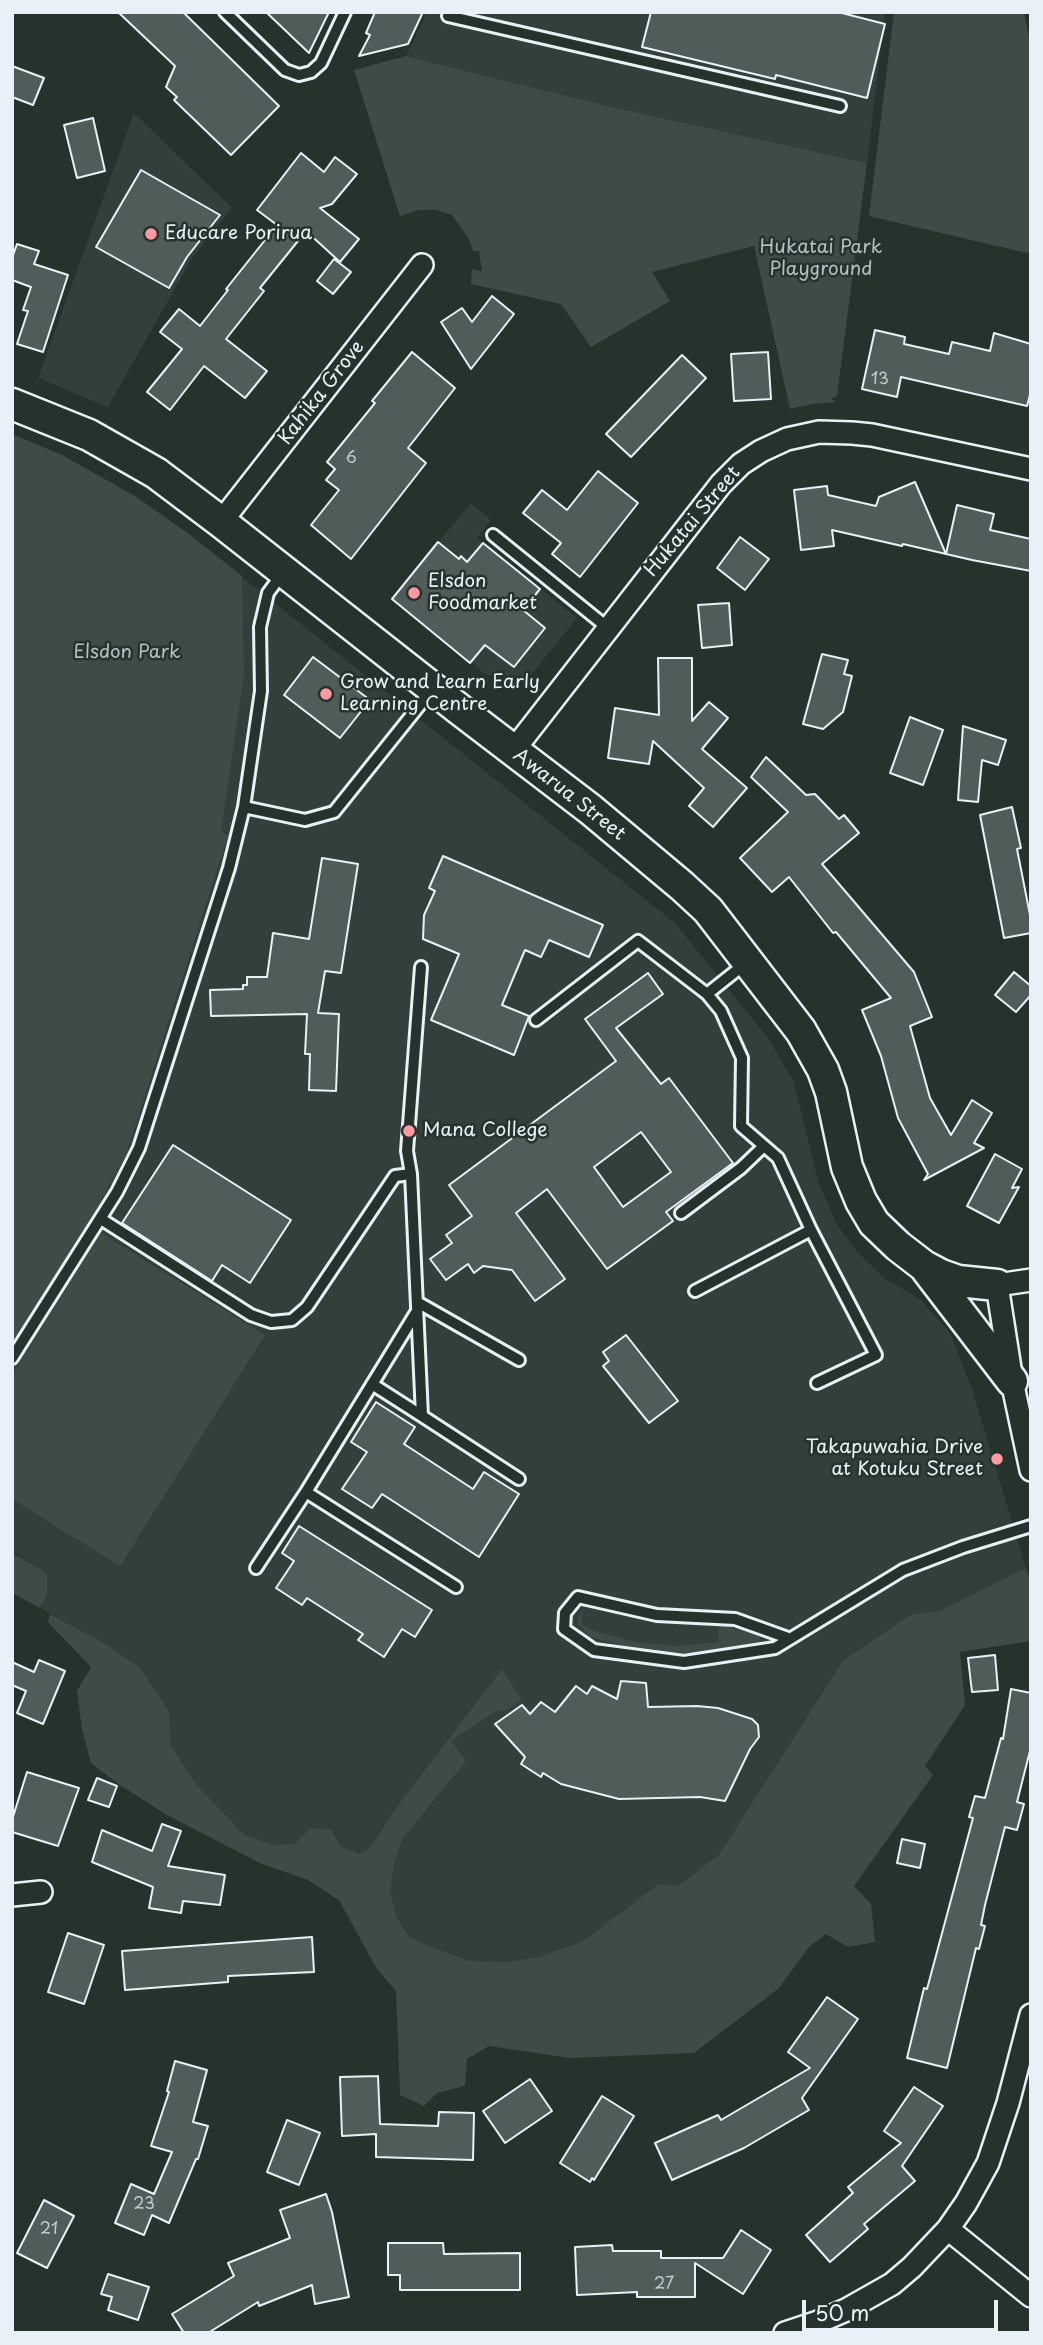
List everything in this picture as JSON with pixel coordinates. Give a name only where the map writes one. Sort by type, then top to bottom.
[{"type":"street","name":"Kahika Grove","points":[[221,522],[422,265]]},
{"type":"street","name":"Awarua Street","points":[[12,404],[64,424],[137,462],[221,522],[590,809],[682,886],[708,911],[801,1031],[823,1070],[831,1092],[847,1167],[861,1201],[874,1223],[898,1247],[925,1266],[958,1281],[997,1285]]},
{"type":"street","name":"Hukatai Street","points":[[513,751],[720,484],[741,464],[761,451],[787,439],[819,432],[872,435],[1031,469]]},
{"type":"street","points":[[925,1266],[1012,1381]]},
{"type":"street","points":[[1031,1280],[997,1285],[1012,1381],[1031,1469]]},
{"type":"street","points":[[12,1895],[41,1892]]},
{"type":"street","points":[[785,2333],[846,2310],[892,2284],[948,2229],[988,2163],[1008,2103],[1031,2015]]},
{"type":"street","points":[[948,2229],[1031,2296]]},
{"type":"lane","points":[[225,12],[285,71],[299,75],[312,72],[321,63],[345,12]]},
{"type":"lane","points":[[449,12],[447,16],[840,106]]},
{"type":"lane","points":[[493,535],[608,628]]},
{"type":"lane","points":[[12,1358],[101,1219],[139,1148],[229,868],[244,807],[261,691],[261,627],[268,593],[284,572]]},
{"type":"lane","points":[[244,807],[305,820],[334,812],[433,689]]},
{"type":"lane","points":[[536,1020],[638,941],[707,994],[722,1011],[743,1058],[741,1126],[778,1158],[811,1230],[876,1355],[817,1384]]},
{"type":"lane","points":[[707,994],[748,962]]},
{"type":"lane","points":[[421,967],[407,1151],[411,1174],[422,1416]]},
{"type":"lane","points":[[681,1213],[741,1168],[764,1146]]},
{"type":"lane","points":[[101,1219],[251,1315],[271,1322],[292,1320],[307,1307],[395,1176],[411,1174]]},
{"type":"lane","points":[[695,1291],[811,1230]]},
{"type":"lane","points":[[417,1307],[519,1360]]},
{"type":"lane","points":[[256,1568],[306,1492],[417,1307]]},
{"type":"lane","points":[[372,1384],[519,1479]]},
{"type":"lane","points":[[306,1492],[456,1587]]},
{"type":"lane","points":[[788,1638],[735,1619],[657,1615],[578,1597],[565,1613],[564,1629],[594,1650],[684,1662],[775,1648],[903,1570],[963,1547],[1031,1526]]},
{"type":"shaded area","points":[[427,12],[885,12],[867,163],[596,103],[406,56]]},
{"type":"shaded area","name":"Educare Porirua","points":[[134,113],[232,208],[191,260],[108,407],[38,378]]},
{"type":"shaded area","name":"Mana College","points":[[12,436],[242,577],[675,923],[768,1038],[794,1082],[818,1181],[836,1223],[858,1253],[884,1278],[921,1300],[950,1333],[972,1389],[1026,1568],[940,1611],[783,1825],[551,1981],[377,1969],[339,1900],[308,1880],[262,1864],[167,1815],[91,1763],[82,1729],[77,1691],[105,1644],[40,1608],[47,1595],[19,1555],[12,1553]]},
{"type":"shaded area","points":[[471,503],[491,520],[477,538],[577,618],[531,675],[516,684],[485,674],[392,599]]},
{"type":"green space","points":[[894,12],[1024,12],[1031,47],[1031,254],[869,216]]},
{"type":"green space","name":"Hukatai Park Playground","points":[[406,56],[608,106],[867,163],[837,396],[831,399],[836,402],[790,409],[754,246],[652,272],[670,301],[591,347],[561,304],[471,284],[472,269],[482,271],[479,251],[473,251],[469,239],[452,215],[436,210],[419,210],[400,216],[354,70]]},
{"type":"green space","name":"Elsdon Park","points":[[12,434],[62,455],[135,496],[242,576],[244,674],[221,832],[228,835],[127,1152],[99,1205],[12,1345]]},
{"type":"green space","points":[[101,1233],[265,1335],[120,1566],[12,1499],[12,1375]]},
{"type":"green space","points":[[12,1553],[47,1574],[47,1595],[40,1608],[12,1593]]},
{"type":"green space","points":[[1026,1568],[1031,1584],[1031,1641],[960,1652],[965,1705],[925,1766],[933,1775],[854,1886],[871,1904],[875,1942],[848,1947],[826,1934],[809,1947],[779,1988],[694,2053],[570,2058],[489,2046],[467,2059],[465,2086],[437,2093],[424,2106],[400,2095],[396,1991],[377,1969],[339,1900],[308,1880],[262,1864],[167,1815],[91,1763],[82,1729],[77,1691],[91,1667],[48,1622],[50,1614],[106,1644],[140,1668],[169,1712],[170,1744],[195,1783],[244,1835],[273,1845],[295,1844],[311,1828],[331,1830],[340,1846],[359,1854],[372,1846],[394,1811],[502,1669],[522,1700],[506,1710],[495,1712],[451,1741],[466,1761],[403,1838],[394,1863],[390,1892],[397,1918],[408,1936],[469,1961],[507,1962],[539,1957],[582,1942],[659,1884],[678,1886],[719,1855],[843,1661],[910,1615],[940,1611]]},
{"type":"green space","points":[[583,1609],[581,1624],[597,1632],[637,1642],[678,1646],[718,1642],[721,1625],[758,1635],[761,1640],[760,1643],[750,1646],[698,1653],[665,1653],[632,1648],[590,1637],[579,1625],[578,1618]]},
{"type":"building","points":[[118,12],[183,12],[279,106],[231,155],[174,100],[177,97],[166,87],[175,66]]},
{"type":"building","points":[[266,12],[329,12],[309,53]]},
{"type":"building","points":[[375,12],[423,12],[408,44],[359,56],[370,35],[366,33]]},
{"type":"building","points":[[651,12],[838,12],[885,24],[867,98],[776,75],[775,79],[642,47]]},
{"type":"building","points":[[12,66],[44,78],[33,105],[12,97]]},
{"type":"building","points":[[93,118],[105,171],[77,178],[64,125]]},
{"type":"building","points":[[301,153],[324,172],[335,157],[357,174],[332,204],[320,208],[359,239],[340,262],[306,231],[260,288],[264,291],[226,339],[267,371],[245,398],[204,366],[170,410],[147,392],[182,349],[160,332],[179,309],[200,326],[277,225],[257,210]]},
{"type":"building","points":[[141,170],[220,215],[187,257],[169,288],[96,247]]},
{"type":"building","points":[[17,244],[39,251],[34,264],[68,275],[43,352],[17,344],[28,311],[23,310],[31,287],[12,280],[12,258]]},
{"type":"building","points":[[334,259],[351,272],[333,294],[317,281]]},
{"type":"building","points":[[492,296],[514,314],[471,369],[441,322],[462,308],[472,322]]},
{"type":"building","points":[[875,330],[905,337],[904,344],[949,354],[952,342],[990,351],[994,333],[1031,344],[1031,391],[1027,406],[901,377],[897,397],[862,389]]},
{"type":"building","points":[[412,352],[455,388],[408,448],[426,463],[351,559],[311,525],[339,490],[326,480],[335,469],[327,462]]},
{"type":"building","points":[[768,352],[771,399],[734,401],[731,354]]},
{"type":"building","points":[[682,355],[706,378],[631,457],[606,434]]},
{"type":"building","points":[[598,471],[638,503],[580,577],[552,554],[561,543],[523,513],[542,490],[567,510]]},
{"type":"building","points":[[915,482],[946,554],[832,530],[834,546],[801,550],[794,490],[827,486],[828,495],[876,506],[879,497]]},
{"type":"building","points":[[957,505],[994,514],[990,530],[1031,539],[1031,571],[972,560],[946,554]]},
{"type":"building","points":[[740,537],[769,559],[745,590],[717,568]]},
{"type":"building","points":[[438,542],[467,562],[483,543],[540,589],[523,610],[545,628],[514,667],[485,645],[470,663],[392,599]]},
{"type":"building","points":[[729,603],[732,645],[702,648],[698,605]]},
{"type":"building","points":[[822,654],[848,660],[844,674],[852,676],[843,712],[823,729],[803,724]]},
{"type":"building","points":[[313,657],[370,700],[340,738],[284,695]]},
{"type":"building","points":[[658,658],[692,658],[692,721],[709,702],[728,718],[702,749],[747,788],[713,827],[689,806],[704,788],[653,741],[649,764],[608,758],[615,708],[659,715]]},
{"type":"building","points":[[910,717],[943,730],[923,785],[890,773]]},
{"type":"building","points":[[963,726],[1006,740],[998,765],[982,760],[978,802],[958,800]]},
{"type":"building","points":[[766,757],[806,795],[815,794],[839,819],[844,815],[859,833],[822,864],[914,972],[932,1017],[910,1026],[930,1098],[951,1135],[972,1100],[992,1113],[974,1143],[984,1148],[924,1180],[928,1174],[898,1118],[881,1056],[862,1010],[891,998],[836,932],[833,933],[789,877],[772,892],[740,858],[788,812],[751,777]]},
{"type":"building","points":[[1012,807],[1021,848],[1017,849],[1031,920],[1031,933],[1004,938],[980,815]]},
{"type":"building","points":[[443,856],[603,925],[589,957],[549,940],[541,957],[525,950],[502,1005],[529,1016],[514,1055],[431,1020],[459,954],[423,939],[424,915],[435,891],[429,888]]},
{"type":"building","points":[[322,858],[358,864],[341,973],[325,971],[318,1013],[339,1014],[336,1091],[309,1090],[310,1054],[305,1054],[307,1014],[211,1016],[210,990],[243,989],[243,985],[247,985],[247,977],[267,977],[273,933],[309,939]]},
{"type":"building","points":[[1014,972],[1031,986],[1031,995],[1016,1012],[995,995]]},
{"type":"building","points":[[648,973],[663,994],[616,1028],[661,1084],[669,1078],[733,1163],[666,1212],[673,1221],[607,1269],[547,1189],[516,1213],[565,1279],[535,1301],[512,1270],[483,1266],[474,1273],[468,1264],[446,1280],[430,1259],[452,1243],[446,1235],[472,1216],[449,1185],[616,1061],[585,1019]],"holes":[[[641,1132],[671,1172],[623,1207],[594,1167]]]},
{"type":"building","points":[[173,1145],[291,1220],[250,1283],[222,1265],[212,1281],[122,1223]]},
{"type":"building","points":[[995,1154],[1022,1169],[1012,1188],[1019,1187],[999,1223],[967,1206]]},
{"type":"building","points":[[626,1335],[678,1401],[649,1423],[603,1366],[609,1361],[603,1352]]},
{"type":"building","points":[[376,1402],[415,1427],[404,1444],[473,1489],[484,1472],[519,1494],[479,1557],[382,1494],[372,1508],[342,1489],[367,1452],[351,1442]]},
{"type":"building","points":[[299,1526],[432,1610],[415,1637],[402,1629],[384,1657],[358,1640],[363,1634],[307,1598],[302,1605],[276,1588],[294,1561],[282,1553]]},
{"type":"building","points":[[995,1655],[998,1690],[972,1692],[968,1658]]},
{"type":"building","points":[[39,1660],[65,1671],[43,1724],[17,1713],[26,1691],[12,1685],[12,1662],[34,1672]]},
{"type":"building","points":[[621,1681],[646,1683],[648,1707],[718,1708],[752,1719],[758,1725],[759,1737],[750,1749],[725,1801],[700,1797],[619,1799],[561,1784],[543,1773],[541,1777],[521,1764],[525,1757],[495,1724],[522,1705],[530,1714],[541,1702],[555,1712],[576,1686],[587,1694],[592,1686],[617,1699]]},
{"type":"building","points":[[1011,1689],[1031,1693],[1031,1747],[1017,1802],[1024,1804],[1017,1830],[1005,1827],[985,1905],[981,1925],[985,1926],[979,1949],[976,1948],[947,2068],[907,2058],[924,1988],[927,1989],[973,1818],[969,1817],[975,1796],[985,1798],[1001,1738],[1003,1739]]},
{"type":"building","points":[[27,1772],[79,1788],[58,1846],[12,1832],[12,1820]]},
{"type":"building","points":[[97,1778],[117,1786],[109,1807],[88,1800]]},
{"type":"building","points":[[162,1824],[181,1831],[168,1866],[225,1875],[220,1905],[183,1901],[181,1913],[149,1908],[153,1887],[92,1862],[102,1830],[152,1851]]},
{"type":"building","points":[[902,1839],[925,1844],[920,1868],[897,1863]]},
{"type":"building","points":[[68,1933],[104,1945],[84,2004],[48,1992]]},
{"type":"building","points":[[312,1937],[314,1972],[228,1976],[228,1982],[125,1990],[122,1951]]},
{"type":"building","points":[[827,1997],[858,2019],[802,2098],[809,2110],[744,2148],[672,2180],[655,2143],[718,2115],[721,2120],[810,2068],[788,2052]]},
{"type":"building","points":[[175,2061],[207,2070],[193,2122],[208,2126],[198,2159],[169,2223],[152,2215],[144,2235],[115,2223],[131,2184],[154,2194],[172,2152],[151,2146],[169,2092],[167,2091]]},
{"type":"building","points":[[378,2076],[380,2124],[438,2126],[439,2112],[474,2113],[473,2160],[376,2157],[376,2134],[342,2136],[340,2077]]},
{"type":"building","points":[[530,2079],[552,2111],[505,2143],[483,2111]]},
{"type":"building","points":[[914,2087],[943,2106],[902,2166],[915,2181],[864,2224],[868,2229],[830,2262],[806,2235],[853,2193],[848,2187],[901,2143],[884,2131]]},
{"type":"building","points":[[602,2096],[634,2116],[594,2180],[592,2178],[590,2182],[560,2163]]},
{"type":"building","points":[[287,2120],[320,2133],[299,2185],[267,2172]]},
{"type":"building","points":[[326,2194],[349,2297],[315,2304],[312,2285],[259,2306],[258,2302],[208,2333],[184,2333],[172,2314],[234,2276],[228,2263],[290,2238],[280,2210]]},
{"type":"building","points":[[44,2200],[74,2216],[47,2268],[17,2253]]},
{"type":"building","points":[[741,2230],[771,2250],[743,2294],[695,2263],[695,2297],[637,2297],[637,2292],[577,2295],[575,2247],[612,2245],[613,2251],[661,2251],[661,2258],[723,2258]]},
{"type":"building","points":[[388,2243],[443,2243],[444,2254],[520,2253],[520,2290],[400,2290],[400,2275],[388,2275]]},
{"type":"building","points":[[108,2274],[149,2287],[138,2320],[108,2310],[112,2297],[101,2294]]},
{"type":"place","name":"Educare Porirua","points":[[151,234]]},
{"type":"place","name":"Elsdon Foodmarket","points":[[414,593]]},
{"type":"place","name":"Grow and Learn Early Learning Centre","points":[[326,694]]},
{"type":"place","name":"Mana College","points":[[409,1131]]},
{"type":"place","name":"Takapuwahia Drive at Kotuku Street","points":[[997,1459]]}]
